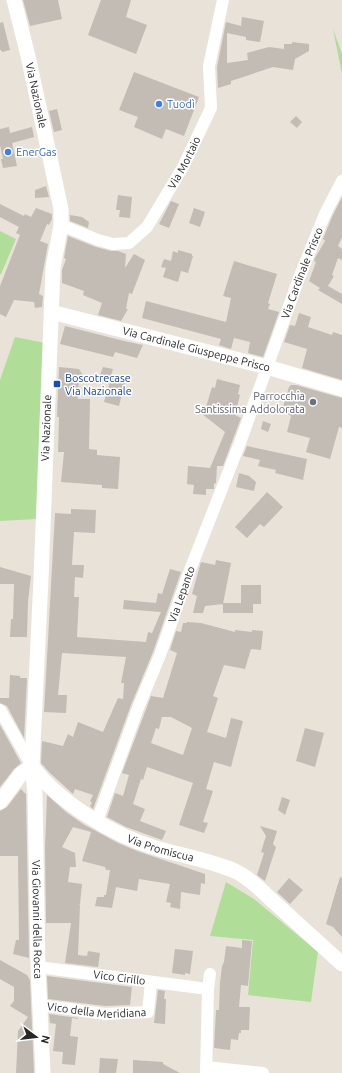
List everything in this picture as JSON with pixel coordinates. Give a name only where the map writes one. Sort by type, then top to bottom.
[{"type":"street","name":"Via Nazionale","points":[[14,0],[28,56],[61,208],[61,225],[53,268],[32,766]]},
{"type":"street","name":"Via Mortaio","points":[[61,225],[98,240],[113,244],[129,243],[147,227],[183,167],[211,108],[209,66],[223,0]]},
{"type":"street","name":"Via Cardinale Prisco","points":[[267,367],[302,271],[325,214],[342,181]]},
{"type":"street","name":"Via Cardinale Giuspeppe Prisco","points":[[51,312],[267,367],[342,389]]},
{"type":"street","name":"Via Lepanto","points":[[97,822],[138,708],[160,655],[190,570],[241,440],[267,367]]},
{"type":"street","name":"Via Promiscua","points":[[0,710],[37,773],[65,800],[97,822],[126,837],[156,848],[195,857],[236,872],[255,885],[342,964]]},
{"type":"street","points":[[0,802],[21,774],[32,766]]},
{"type":"street","name":"Via Giovanni della Rocca","points":[[32,766],[35,793],[38,967],[43,1073]]},
{"type":"street","name":"Vico Cirillo","points":[[38,967],[204,988]]},
{"type":"street","points":[[210,974],[204,988],[203,1071],[263,1073]]},
{"type":"street","name":"Vico della Meridiana","points":[[40,1005],[105,1014],[148,1012],[151,982]]},
{"type":"green space","points":[[333,29],[342,54],[342,74]]},
{"type":"green space","points":[[0,231],[16,239],[1,274],[0,274]]},
{"type":"green space","points":[[15,337],[45,343],[37,519],[0,521],[0,380]]},
{"type":"green space","points":[[226,882],[254,899],[318,952],[311,1002],[248,995],[253,940],[210,936]]},
{"type":"building","points":[[23,0],[58,0],[62,19],[30,26]]},
{"type":"building","points":[[101,0],[131,0],[126,17],[147,25],[136,54],[88,35]]},
{"type":"building","points":[[242,17],[264,21],[260,42],[246,40],[246,37],[227,33],[227,63],[248,60],[247,53],[269,47],[284,49],[284,44],[292,44],[292,42],[309,44],[309,51],[295,59],[293,70],[273,67],[231,81],[231,84],[218,88],[217,67],[226,22],[241,26]]},
{"type":"building","points":[[3,22],[10,50],[2,52],[0,50],[0,23]]},
{"type":"building","name":"Tuodì","points":[[134,72],[199,97],[184,136],[166,129],[162,139],[134,127],[138,117],[119,110]]},
{"type":"building","points":[[57,109],[62,130],[54,132],[49,111]]},
{"type":"building","points":[[296,116],[302,122],[297,128],[290,122]]},
{"type":"building","name":"EnerGas","points":[[9,127],[10,133],[32,127],[34,137],[12,143],[17,166],[3,168],[1,159],[3,159],[0,145],[0,129]]},
{"type":"building","points":[[46,186],[49,197],[35,198],[35,190]]},
{"type":"building","points":[[118,195],[132,197],[130,218],[119,217],[120,210],[116,210]]},
{"type":"building","points":[[342,197],[342,237],[338,246],[342,249],[342,260],[338,258],[332,275],[334,276],[328,286],[342,294],[342,304],[318,290],[320,288],[309,281],[316,262],[314,261],[315,258],[325,241],[323,239]]},
{"type":"building","points":[[171,201],[179,204],[169,228],[159,224]]},
{"type":"building","points":[[0,204],[24,216],[25,214],[31,217],[36,208],[52,214],[52,219],[49,225],[47,224],[40,241],[48,244],[39,294],[43,296],[42,307],[35,308],[34,302],[14,300],[6,317],[0,314],[0,286],[20,235],[16,233],[19,227],[0,217]]},
{"type":"building","points":[[194,208],[205,212],[200,227],[189,223]]},
{"type":"building","points":[[70,215],[82,217],[89,222],[88,228],[70,221]]},
{"type":"building","points":[[68,236],[96,247],[126,254],[125,268],[134,254],[145,260],[132,294],[129,293],[126,309],[128,309],[121,321],[98,315],[102,303],[83,295],[84,291],[62,283],[62,270],[66,259],[64,258]]},
{"type":"building","points":[[178,250],[192,254],[193,256],[188,273],[181,271],[178,282],[163,277],[166,268],[161,267],[164,259],[171,261],[173,251],[178,253]]},
{"type":"building","points":[[234,261],[277,274],[268,303],[270,304],[268,309],[279,312],[263,357],[248,353],[250,342],[234,338],[231,349],[219,345],[221,339],[142,318],[146,301],[226,322],[231,298],[223,296]]},
{"type":"building","points":[[299,313],[311,317],[308,327],[332,335],[333,332],[342,335],[342,380],[302,368],[307,349],[284,342],[290,325],[295,326]]},
{"type":"building","points":[[65,326],[143,345],[137,358],[115,352],[113,357],[60,344]]},
{"type":"building","points":[[59,367],[79,369],[84,377],[79,377],[78,399],[90,399],[89,449],[97,450],[97,455],[120,457],[118,489],[102,488],[102,485],[61,482],[64,452],[58,452],[59,417],[57,417]]},
{"type":"building","points":[[103,367],[113,369],[110,379],[99,378]]},
{"type":"building","points":[[112,375],[126,378],[119,406],[104,402]]},
{"type":"building","points":[[217,379],[240,385],[238,394],[240,395],[235,415],[241,418],[223,466],[217,466],[216,483],[214,484],[214,489],[206,489],[206,495],[193,494],[194,485],[187,484],[188,466],[210,468],[225,432],[202,414],[206,407],[212,387],[215,388]]},
{"type":"building","points":[[291,385],[296,385],[342,398],[342,428],[339,427],[330,459],[306,452],[310,438],[287,432],[291,416],[282,410],[289,387]]},
{"type":"building","points":[[263,421],[271,424],[268,432],[261,429]]},
{"type":"building","points":[[247,446],[307,459],[303,480],[275,473],[276,470],[258,466],[260,460],[243,456]]},
{"type":"building","points":[[239,473],[249,476],[256,482],[254,491],[236,487]]},
{"type":"building","points":[[267,492],[283,507],[264,527],[260,524],[247,538],[235,527]]},
{"type":"building","points":[[71,509],[96,510],[95,533],[74,532],[72,565],[84,565],[83,578],[75,577],[74,597],[79,597],[77,637],[146,642],[148,632],[152,633],[161,612],[123,609],[124,600],[156,603],[158,593],[162,594],[170,569],[181,572],[153,652],[131,705],[93,809],[90,806],[92,803],[90,801],[93,795],[75,789],[73,794],[41,763],[42,741],[63,746],[68,734],[73,737],[78,722],[103,732],[118,698],[123,699],[124,683],[121,683],[126,657],[62,653],[58,695],[67,695],[66,713],[44,712],[55,513],[71,514]]},
{"type":"building","points":[[216,560],[231,563],[223,604],[205,606],[203,613],[193,613],[197,596],[192,594],[201,562],[215,565]]},
{"type":"building","points":[[0,567],[31,576],[28,601],[27,637],[10,637],[11,619],[13,619],[14,584],[0,584]]},
{"type":"building","points":[[241,585],[261,585],[261,604],[253,604],[253,613],[223,613],[223,603],[241,603]]},
{"type":"building","points":[[183,623],[201,623],[235,632],[235,630],[252,632],[252,630],[263,631],[261,650],[251,649],[245,669],[224,665],[213,696],[218,698],[207,732],[226,738],[231,718],[243,721],[231,767],[214,762],[206,789],[213,791],[203,822],[208,823],[204,833],[179,825],[193,783],[147,767],[143,780],[141,779],[133,804],[145,809],[140,821],[166,831],[162,840],[126,827],[107,817],[115,793],[123,796],[129,775],[122,773],[151,696],[163,698],[177,653],[170,650],[176,631],[181,632]],"holes":[[[162,717],[171,717],[192,728],[183,755],[151,743],[156,728],[159,729]]]},
{"type":"building","points":[[10,675],[20,676],[20,678],[27,678],[24,738],[7,706],[0,703],[0,698],[9,698]]},
{"type":"building","points":[[0,725],[21,763],[14,769],[0,787]]},
{"type":"building","points":[[305,728],[324,733],[315,767],[296,761]]},
{"type":"building","points":[[21,789],[26,794],[29,958],[13,954],[16,940],[19,940],[18,856],[0,856],[0,811],[7,807]]},
{"type":"building","points":[[47,795],[66,812],[83,824],[118,843],[205,874],[205,884],[201,883],[200,895],[181,892],[180,909],[170,907],[171,903],[166,902],[170,884],[139,879],[137,891],[116,887],[112,908],[95,906],[97,897],[104,897],[104,895],[106,895],[110,870],[106,870],[105,867],[82,861],[91,832],[73,827],[62,847],[75,853],[76,867],[70,867],[68,882],[82,884],[79,904],[78,955],[87,956],[88,951],[100,953],[98,967],[65,963],[71,923],[46,923],[45,847]]},
{"type":"building","points":[[282,797],[290,800],[285,815],[278,810]]},
{"type":"building","points":[[260,826],[277,831],[273,844],[276,847],[265,881],[257,875],[264,853],[261,852],[266,836]]},
{"type":"building","points":[[340,877],[342,878],[342,937],[333,927],[326,924]]},
{"type":"building","points":[[289,878],[303,890],[290,904],[277,892]]},
{"type":"building","points":[[242,940],[252,941],[248,986],[241,985],[239,1007],[250,1007],[249,1030],[241,1030],[238,1040],[231,1039],[230,1050],[214,1048],[216,1010],[219,1010],[220,983],[226,946],[242,948]]},
{"type":"building","points":[[175,949],[193,951],[190,974],[185,973],[185,975],[172,973]]},
{"type":"building","points":[[0,960],[27,975],[30,980],[34,1073],[16,1073],[18,1031],[28,1017],[10,1006],[14,1001],[14,987],[0,979]]},
{"type":"building","points":[[47,976],[132,987],[130,1005],[105,1006],[48,999]]},
{"type":"building","points":[[158,990],[165,991],[165,1024],[154,1023]]},
{"type":"building","points":[[49,1014],[78,1018],[72,1018],[70,1036],[78,1037],[75,1065],[62,1064],[63,1052],[53,1051],[56,1024],[50,1023]]},
{"type":"building","points":[[100,1058],[118,1059],[116,1073],[99,1073]]},
{"type":"building","points":[[133,1060],[163,1062],[163,1064],[180,1073],[133,1073]]},
{"type":"place","name":"Tuodì","points":[[159,104]]},
{"type":"place","name":"EnerGas","points":[[8,152]]},
{"type":"place","name":"Boscotrecase Via Nazionale","points":[[57,384]]},
{"type":"place","name":"Parrocchia Santissima Addolorata","points":[[313,402]]}]
